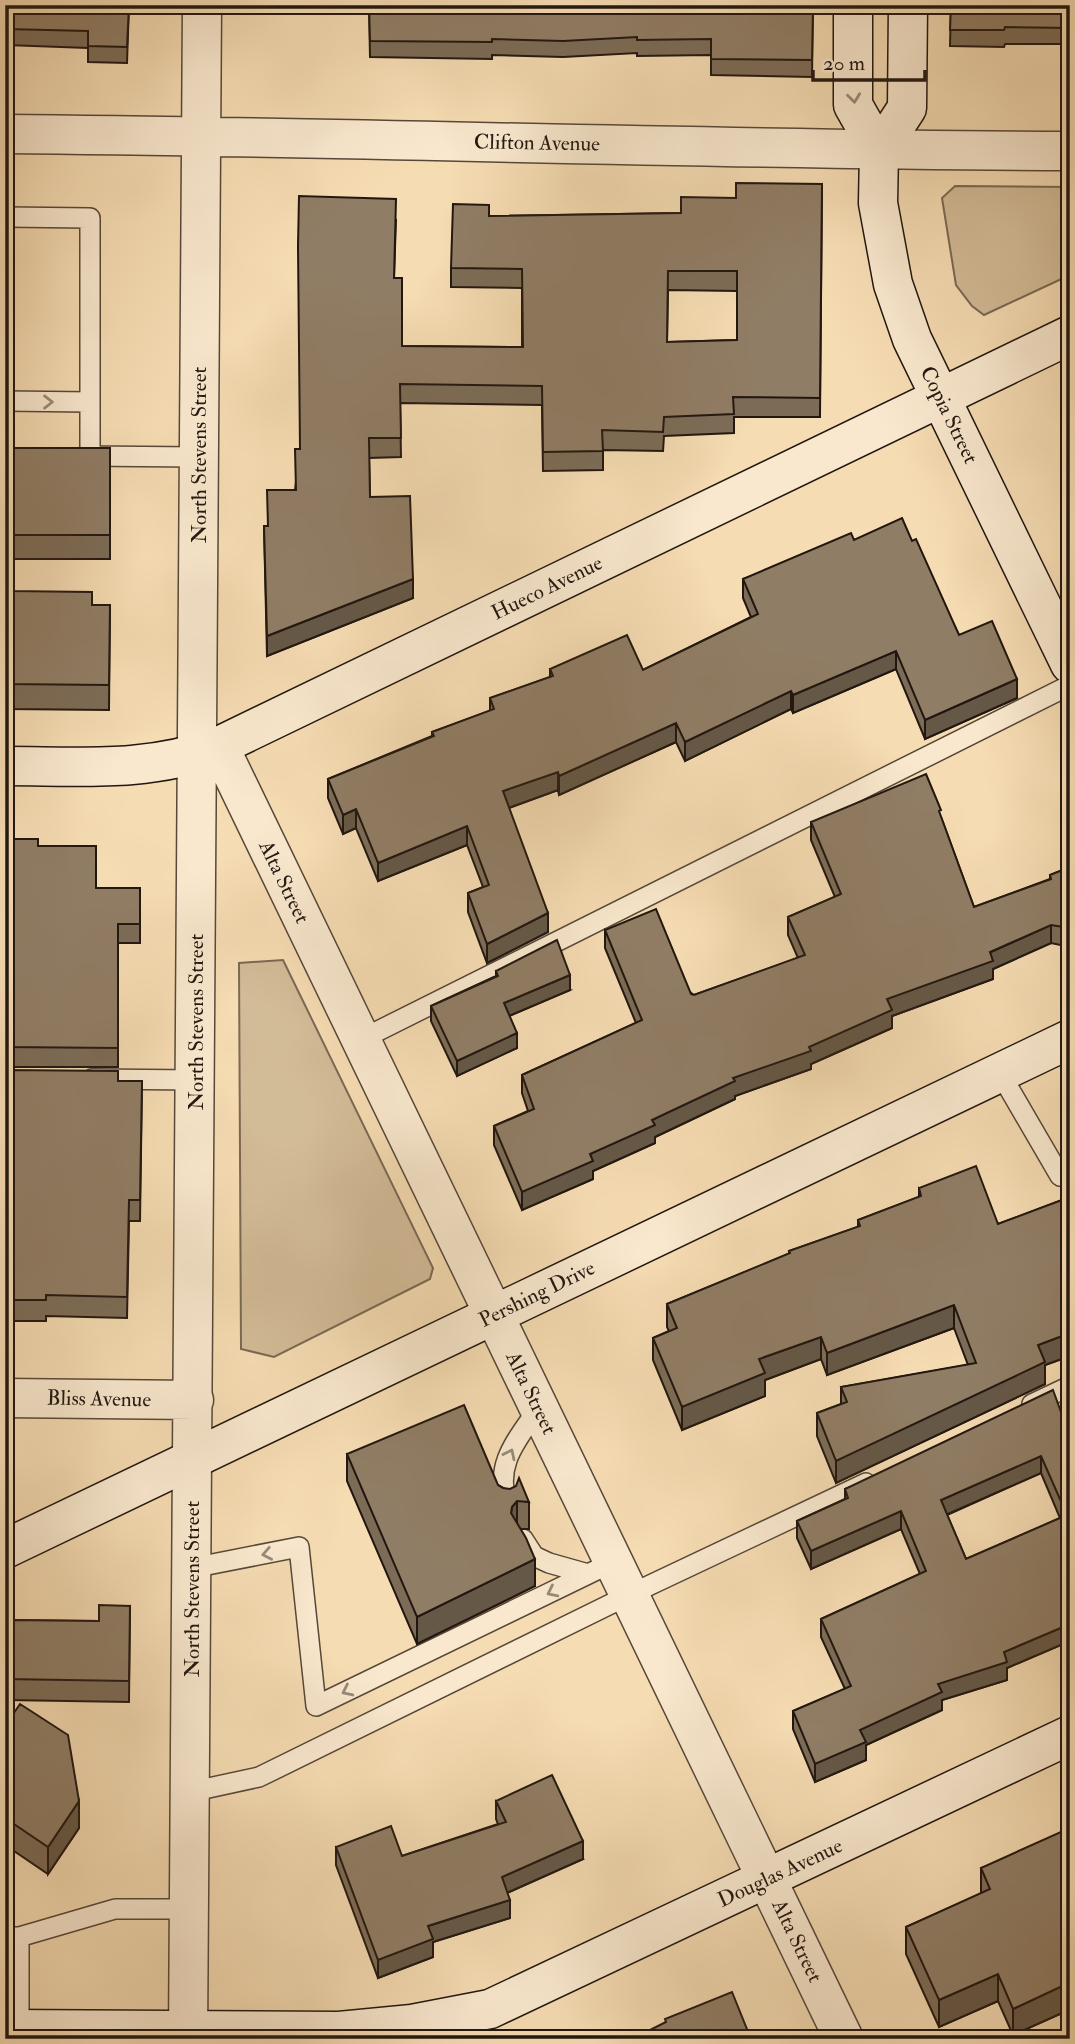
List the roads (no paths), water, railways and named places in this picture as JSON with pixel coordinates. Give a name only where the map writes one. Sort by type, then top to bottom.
[{"type":"street","name":"North Stevens Street","points":[[188,2035],[196,1080],[209,750],[200,457],[202,5]]},
{"type":"street","points":[[853,5],[853,105],[879,150],[907,108],[908,5]]},
{"type":"street","name":"Clifton Avenue","points":[[5,134],[1070,151]]},
{"type":"street","name":"Copia Street","points":[[879,150],[878,203],[893,284],[912,339],[1070,664]]},
{"type":"street","name":"Hueco Avenue","points":[[5,766],[124,767],[165,763],[209,750],[1070,335]]},
{"type":"street","name":"Alta Street","points":[[209,750],[360,1040],[538,1409],[610,1577],[768,1879],[844,2039]]},
{"type":"street","name":"Pershing Drive","points":[[5,1549],[1070,1039]]},
{"type":"street","name":"Bliss Avenue","points":[[5,1398],[194,1400]]},
{"type":"street","name":"Douglas Avenue","points":[[448,2039],[490,2009],[1070,1734]]},
{"type":"street","name":"Douglas Avenue","points":[[12,2029],[188,2035],[339,2031],[412,2024],[490,2009]]},
{"type":"lane","points":[[5,217],[90,218],[90,456]]},
{"type":"lane","points":[[5,401],[90,402]]},
{"type":"lane","points":[[66,456],[200,457]]},
{"type":"lane","points":[[360,1040],[1070,685]]},
{"type":"lane","points":[[1000,1073],[1060,1176],[1070,1172]]},
{"type":"lane","points":[[73,1079],[196,1080]]},
{"type":"lane","points":[[1019,1410],[1070,1386]]},
{"type":"lane","points":[[507,1504],[502,1474],[511,1450],[538,1409]]},
{"type":"lane","points":[[192,1568],[299,1547],[316,1706],[610,1577],[881,1476]]},
{"type":"lane","points":[[523,1539],[534,1556],[549,1563],[610,1577]]},
{"type":"lane","points":[[190,1792],[259,1777],[610,1577]]},
{"type":"lane","points":[[12,2029],[12,1937],[115,1909],[189,1909]]}]
